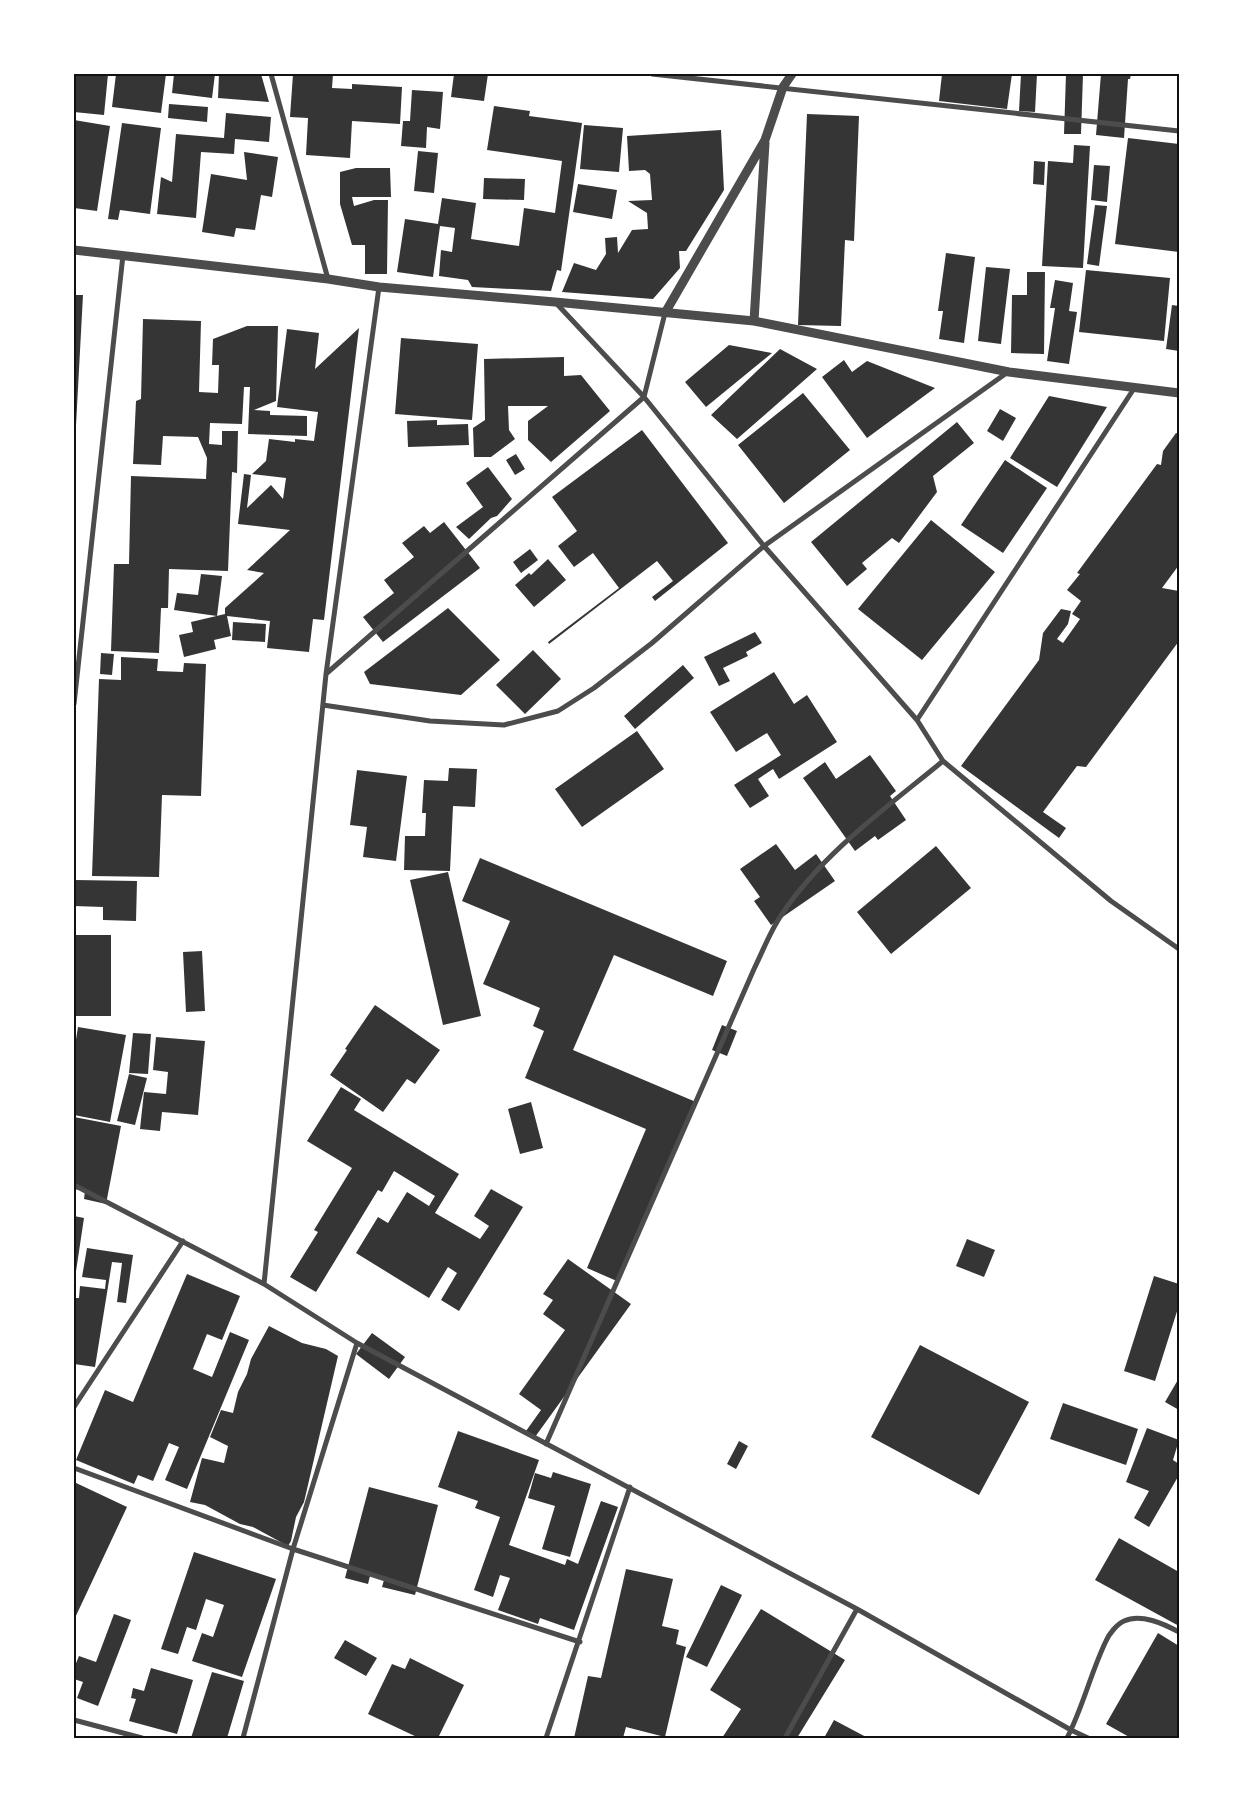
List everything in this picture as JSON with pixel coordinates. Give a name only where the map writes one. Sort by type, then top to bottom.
[{"type":"street","points":[[271,74],[328,279]]},
{"type":"street","points":[[652,74],[1179,131]]},
{"type":"street","points":[[326,674],[644,397],[664,313],[765,140],[783,87],[792,74]]},
{"type":"street","points":[[754,321],[765,140]]},
{"type":"street","points":[[74,250],[328,279],[379,287],[754,321],[1009,372],[1135,386],[1179,393]]},
{"type":"street","points":[[74,704],[123,255]]},
{"type":"street","points":[[264,1284],[326,674],[379,287]]},
{"type":"street","points":[[555,302],[644,397],[764,546],[916,720],[943,762],[1111,902],[1179,949]]},
{"type":"street","points":[[323,705],[430,721],[504,725],[558,711],[594,688],[652,643],[764,546],[1009,372]]},
{"type":"street","points":[[916,720],[1135,386]]},
{"type":"street","points":[[546,1444],[754,969],[780,916],[802,887],[870,821],[943,762]]},
{"type":"street","points":[[74,1185],[264,1284],[357,1343],[857,1609],[1088,1738]]},
{"type":"street","points":[[74,1407],[183,1241]]},
{"type":"street","points":[[243,1738],[293,1549],[357,1343]]},
{"type":"street","points":[[74,1468],[293,1549],[580,1642]]},
{"type":"street","points":[[546,1738],[580,1642],[630,1487]]},
{"type":"street","points":[[786,1738],[857,1609]]},
{"type":"street","points":[[1067,1738],[1106,1639],[1120,1623],[1125,1620],[1138,1618],[1160,1623],[1179,1632]]},
{"type":"street","points":[[74,1720],[142,1738]]},
{"type":"building","points":[[74,74],[108,74],[104,115],[74,112]]},
{"type":"building","points":[[116,74],[166,74],[161,113],[112,107]]},
{"type":"building","points":[[174,74],[215,74],[212,98],[172,93]]},
{"type":"building","points":[[219,74],[261,74],[269,102],[218,98]]},
{"type":"building","points":[[293,74],[333,74],[332,88],[352,89],[352,84],[402,87],[400,124],[352,121],[350,158],[306,155],[308,118],[290,117]]},
{"type":"building","points":[[454,74],[488,74],[484,101],[451,97]]},
{"type":"building","points":[[942,74],[1012,74],[1007,109],[939,101]]},
{"type":"building","points":[[1021,74],[1037,74],[1035,112],[1019,111]]},
{"type":"building","points":[[1066,74],[1083,74],[1081,134],[1064,134]]},
{"type":"building","points":[[1101,74],[1131,74],[1130,79],[1128,79],[1124,138],[1096,135]]},
{"type":"building","points":[[412,90],[443,92],[440,129],[427,127],[426,148],[401,146],[403,121],[410,121]]},
{"type":"building","points":[[169,104],[208,107],[207,122],[168,118]]},
{"type":"building","points":[[494,106],[530,111],[529,116],[582,123],[561,271],[557,270],[551,291],[472,287],[468,280],[439,276],[441,250],[452,252],[455,228],[440,226],[433,277],[397,272],[405,219],[438,224],[442,198],[476,203],[471,239],[519,246],[524,208],[555,213],[562,161],[487,150]]},
{"type":"building","points":[[226,113],[271,117],[269,142],[235,139],[234,154],[201,152],[196,218],[157,214],[161,177],[172,182],[176,134],[224,138]]},
{"type":"building","points":[[807,114],[859,116],[854,241],[845,240],[841,326],[798,325]]},
{"type":"building","points":[[74,120],[110,126],[97,211],[74,208]]},
{"type":"building","points":[[122,123],[161,128],[150,214],[120,210],[118,220],[108,219]]},
{"type":"building","points":[[584,125],[623,128],[619,172],[580,169]]},
{"type":"building","points":[[721,130],[724,190],[686,251],[679,251],[680,268],[653,299],[562,292],[574,263],[596,270],[606,254],[605,238],[617,237],[618,253],[632,230],[648,229],[647,213],[628,201],[652,200],[650,174],[645,170],[629,171],[627,136]]},
{"type":"building","points":[[1128,138],[1179,144],[1179,252],[1115,244]]},
{"type":"building","points":[[1074,145],[1090,146],[1083,268],[1042,266],[1048,161],[1073,163]]},
{"type":"building","points":[[418,151],[438,153],[434,193],[414,191]]},
{"type":"building","points":[[244,152],[278,157],[272,197],[261,195],[255,230],[236,228],[234,237],[202,232],[211,174],[247,180]]},
{"type":"building","points":[[1034,161],[1045,162],[1044,185],[1033,184]]},
{"type":"building","points":[[1094,165],[1110,166],[1107,202],[1091,200]]},
{"type":"building","points":[[356,168],[390,168],[391,197],[352,197],[354,206],[374,200],[388,200],[387,274],[365,274],[365,245],[352,245],[340,204],[340,172]]},
{"type":"building","points":[[484,178],[525,179],[524,200],[483,199]]},
{"type":"building","points":[[578,184],[617,190],[612,219],[573,212]]},
{"type":"building","points":[[1095,205],[1107,206],[1099,266],[1087,264]]},
{"type":"building","points":[[946,253],[975,257],[964,343],[939,339],[943,311],[938,311]]},
{"type":"building","points":[[986,267],[1010,269],[1001,344],[978,341]]},
{"type":"building","points":[[1086,270],[1170,278],[1164,341],[1079,332]]},
{"type":"building","points":[[1027,272],[1045,272],[1044,354],[1011,353],[1012,295],[1027,295]]},
{"type":"building","points":[[1055,280],[1073,283],[1069,311],[1077,312],[1069,364],[1047,361],[1055,308],[1050,308]]},
{"type":"building","points":[[74,295],[83,295],[75,444],[74,444]]},
{"type":"building","points":[[1172,305],[1179,306],[1179,351],[1166,349]]},
{"type":"building","points":[[143,319],[201,321],[199,392],[218,393],[219,365],[212,365],[213,339],[247,326],[278,326],[276,401],[254,410],[270,411],[270,415],[307,416],[307,436],[248,434],[250,387],[244,387],[242,424],[210,423],[209,444],[222,445],[222,431],[238,431],[237,473],[232,472],[228,571],[169,569],[168,608],[161,608],[159,653],[111,651],[114,564],[129,564],[131,476],[206,479],[207,458],[198,437],[163,436],[161,465],[133,464],[136,401],[141,399]]},
{"type":"building","points":[[359,328],[324,620],[313,619],[309,652],[267,648],[270,621],[227,616],[231,636],[214,640],[216,649],[184,657],[179,635],[193,632],[191,622],[225,614],[225,608],[264,573],[247,570],[290,530],[238,524],[244,474],[251,475],[247,508],[271,485],[283,499],[286,478],[252,474],[266,461],[269,439],[295,442],[295,439],[314,441],[318,412],[277,407],[287,329],[319,333],[315,369]]},
{"type":"building","points":[[401,338],[478,344],[472,420],[395,414]]},
{"type":"building","points":[[729,345],[772,353],[706,407],[685,382]]},
{"type":"building","points":[[780,349],[817,369],[737,439],[711,415]]},
{"type":"building","points":[[564,357],[564,376],[581,375],[610,411],[551,462],[528,440],[528,421],[548,406],[508,406],[509,430],[515,439],[491,457],[474,457],[473,428],[485,420],[484,359]]},
{"type":"building","points":[[844,360],[852,372],[867,361],[935,388],[867,438],[822,377]]},
{"type":"building","points":[[803,393],[850,450],[784,503],[738,445]]},
{"type":"building","points":[[1049,396],[1107,407],[1057,487],[1010,458]]},
{"type":"building","points":[[1000,409],[1016,418],[1003,441],[987,431]]},
{"type":"building","points":[[437,420],[437,425],[468,424],[469,445],[408,447],[407,421]]},
{"type":"building","points":[[957,422],[974,443],[933,476],[937,492],[899,543],[892,538],[862,563],[867,569],[847,586],[811,542]]},
{"type":"building","points":[[642,430],[728,543],[655,601],[652,597],[673,581],[657,561],[549,644],[548,642],[619,588],[593,553],[574,567],[558,546],[577,531],[552,497]]},
{"type":"building","points":[[1176,433],[1179,434],[1179,565],[1162,588],[1179,591],[1179,641],[1086,767],[1077,766],[1043,812],[1066,828],[1059,838],[961,766],[1039,660],[1043,633],[1061,609],[1071,611],[1068,624],[1057,639],[1063,643],[1080,619],[1072,614],[1081,601],[1067,590],[1080,574],[1077,573],[1157,464],[1161,465],[1163,451]]},
{"type":"building","points":[[516,454],[525,469],[515,475],[506,460]]},
{"type":"building","points":[[1005,460],[1047,488],[1003,553],[961,525]]},
{"type":"building","points":[[488,467],[512,499],[497,516],[491,518],[469,539],[456,527],[483,507],[466,483]]},
{"type":"building","points":[[931,520],[995,572],[922,660],[858,609]]},
{"type":"building","points":[[444,522],[480,568],[383,642],[363,617],[394,593],[384,580],[414,557],[402,543],[424,526],[430,533]]},
{"type":"building","points":[[530,549],[538,560],[521,573],[513,562]]},
{"type":"building","points":[[548,559],[566,580],[534,607],[515,585],[529,573],[531,575]]},
{"type":"building","points":[[201,574],[222,576],[217,616],[174,610],[177,593],[198,595]]},
{"type":"building","points":[[448,608],[500,660],[461,695],[370,684],[364,672]]},
{"type":"building","points":[[233,622],[266,624],[265,642],[232,640]]},
{"type":"building","points":[[755,632],[762,643],[746,652],[748,656],[723,668],[730,681],[719,686],[704,657]]},
{"type":"building","points":[[533,650],[561,679],[525,714],[496,685]]},
{"type":"building","points":[[101,653],[114,654],[112,675],[100,674]]},
{"type":"building","points":[[121,657],[158,659],[157,671],[183,672],[184,663],[206,664],[201,796],[162,795],[159,877],[92,876],[99,679],[121,680]]},
{"type":"building","points":[[683,665],[694,678],[635,729],[624,716]]},
{"type":"building","points":[[774,672],[794,704],[807,695],[837,742],[779,779],[773,769],[758,779],[769,796],[750,808],[734,785],[781,755],[767,733],[736,752],[710,712]]},
{"type":"building","points":[[637,731],[664,769],[582,827],[555,789]]},
{"type":"building","points":[[870,755],[896,791],[890,796],[906,820],[878,840],[875,836],[855,851],[803,778],[825,762],[836,779]]},
{"type":"building","points":[[449,768],[477,769],[475,807],[453,806],[450,871],[404,870],[405,836],[425,836],[426,813],[422,813],[424,780],[448,781]]},
{"type":"building","points":[[357,770],[407,776],[396,861],[363,857],[367,827],[350,825]]},
{"type":"building","points":[[776,844],[795,870],[816,854],[835,881],[771,925],[754,901],[760,897],[740,869]]},
{"type":"building","points":[[936,846],[971,888],[891,954],[857,912]]},
{"type":"building","points":[[480,858],[727,961],[713,996],[614,955],[573,1050],[696,1102],[619,1282],[587,1268],[646,1129],[525,1078],[544,1031],[533,1026],[540,1008],[483,984],[510,921],[462,901]]},
{"type":"building","points":[[448,872],[481,1016],[443,1025],[410,880]]},
{"type":"building","points":[[75,880],[137,881],[136,921],[103,920],[103,907],[74,906]]},
{"type":"building","points":[[74,935],[111,935],[111,1016],[74,1016]]},
{"type":"building","points":[[202,951],[205,1011],[186,1012],[183,952]]},
{"type":"building","points":[[375,1005],[440,1050],[415,1084],[407,1079],[383,1112],[330,1075]]},
{"type":"building","points":[[722,1025],[737,1031],[727,1056],[712,1050]]},
{"type":"building","points":[[78,1027],[126,1035],[110,1122],[74,1115],[74,1052]]},
{"type":"building","points":[[133,1033],[151,1034],[148,1074],[129,1073]]},
{"type":"building","points":[[156,1037],[205,1041],[198,1115],[162,1112],[160,1131],[140,1129],[144,1092],[166,1094],[168,1072],[153,1070]]},
{"type":"building","points":[[129,1074],[147,1078],[135,1125],[117,1121]]},
{"type":"building","points":[[341,1087],[361,1099],[354,1110],[459,1174],[435,1213],[480,1239],[489,1226],[474,1216],[491,1189],[523,1207],[459,1311],[441,1300],[457,1273],[448,1267],[429,1298],[356,1253],[378,1217],[388,1223],[407,1192],[429,1206],[435,1196],[394,1171],[382,1192],[378,1190],[316,1292],[290,1277],[318,1232],[314,1230],[352,1168],[307,1141]]},
{"type":"building","points":[[531,1102],[543,1148],[520,1154],[508,1109]]},
{"type":"building","points":[[74,1117],[121,1126],[106,1204],[84,1199],[85,1191],[74,1189]]},
{"type":"building","points":[[74,1216],[84,1218],[75,1278],[74,1278]]},
{"type":"building","points":[[967,1239],[995,1250],[984,1277],[956,1266]]},
{"type":"building","points":[[87,1248],[133,1255],[126,1303],[117,1302],[122,1263],[112,1262],[95,1367],[74,1364],[74,1298],[79,1298],[80,1286],[105,1289],[106,1280],[82,1277]]},
{"type":"building","points":[[568,1259],[631,1304],[535,1437],[526,1431],[541,1410],[519,1394],[565,1330],[543,1314],[553,1300],[543,1294]]},
{"type":"building","points":[[187,1274],[240,1296],[222,1340],[207,1334],[193,1369],[212,1377],[230,1332],[249,1340],[187,1489],[165,1480],[179,1447],[169,1443],[153,1481],[138,1475],[134,1484],[76,1460],[105,1390],[133,1402]]},
{"type":"building","points":[[1154,1276],[1179,1284],[1179,1305],[1155,1381],[1124,1371]]},
{"type":"building","points":[[269,1326],[302,1343],[326,1349],[338,1356],[304,1502],[296,1517],[291,1541],[288,1546],[253,1527],[240,1524],[205,1505],[190,1502],[202,1458],[224,1463],[228,1446],[210,1437],[221,1410],[233,1413],[238,1392],[247,1374],[251,1359]]},
{"type":"building","points":[[372,1333],[405,1357],[389,1379],[356,1354]]},
{"type":"building","points":[[920,1345],[1029,1402],[979,1495],[871,1437]]},
{"type":"building","points":[[1179,1378],[1179,1410],[1165,1402]]},
{"type":"building","points":[[1063,1403],[1138,1429],[1126,1465],[1050,1439]]},
{"type":"building","points":[[1147,1428],[1179,1440],[1173,1460],[1179,1464],[1179,1475],[1149,1527],[1134,1518],[1149,1491],[1126,1482]]},
{"type":"building","points":[[458,1431],[539,1460],[509,1545],[565,1565],[567,1559],[578,1564],[601,1501],[618,1507],[574,1630],[540,1618],[538,1624],[498,1610],[510,1578],[500,1575],[493,1597],[474,1590],[500,1517],[475,1508],[478,1501],[438,1487]]},
{"type":"building","points":[[739,1441],[748,1446],[736,1469],[727,1464]]},
{"type":"building","points":[[553,1472],[591,1484],[570,1557],[542,1549],[555,1506],[528,1498],[535,1473],[551,1478]]},
{"type":"building","points":[[74,1482],[127,1507],[74,1620]]},
{"type":"building","points":[[369,1487],[438,1505],[415,1595],[382,1587],[384,1580],[370,1576],[368,1584],[345,1578]]},
{"type":"building","points":[[1119,1538],[1179,1572],[1179,1626],[1095,1580]]},
{"type":"building","points":[[194,1552],[276,1579],[242,1677],[192,1661],[202,1633],[213,1637],[224,1605],[206,1599],[196,1630],[187,1627],[178,1654],[161,1649]]},
{"type":"building","points":[[626,1569],[673,1579],[662,1626],[679,1630],[676,1644],[686,1647],[665,1737],[626,1727],[623,1738],[574,1738],[588,1676],[601,1678]]},
{"type":"building","points":[[721,1585],[742,1595],[707,1667],[686,1657]]},
{"type":"building","points":[[761,1609],[845,1660],[797,1738],[722,1738],[741,1709],[710,1690]]},
{"type":"building","points":[[114,1614],[131,1620],[98,1706],[77,1698],[83,1682],[74,1679],[74,1668],[79,1656],[96,1662]]},
{"type":"building","points":[[1158,1633],[1179,1646],[1179,1738],[1131,1738],[1106,1724]]},
{"type":"building","points":[[345,1640],[377,1658],[366,1676],[334,1658]]},
{"type":"building","points":[[410,1658],[464,1685],[438,1738],[419,1738],[368,1714],[392,1664],[405,1669]]},
{"type":"building","points":[[151,1668],[193,1680],[177,1734],[129,1721],[136,1699],[131,1698],[133,1688],[144,1691]]},
{"type":"building","points":[[212,1672],[244,1681],[227,1738],[191,1738]]},
{"type":"building","points":[[834,1720],[868,1738],[824,1738]]}]
